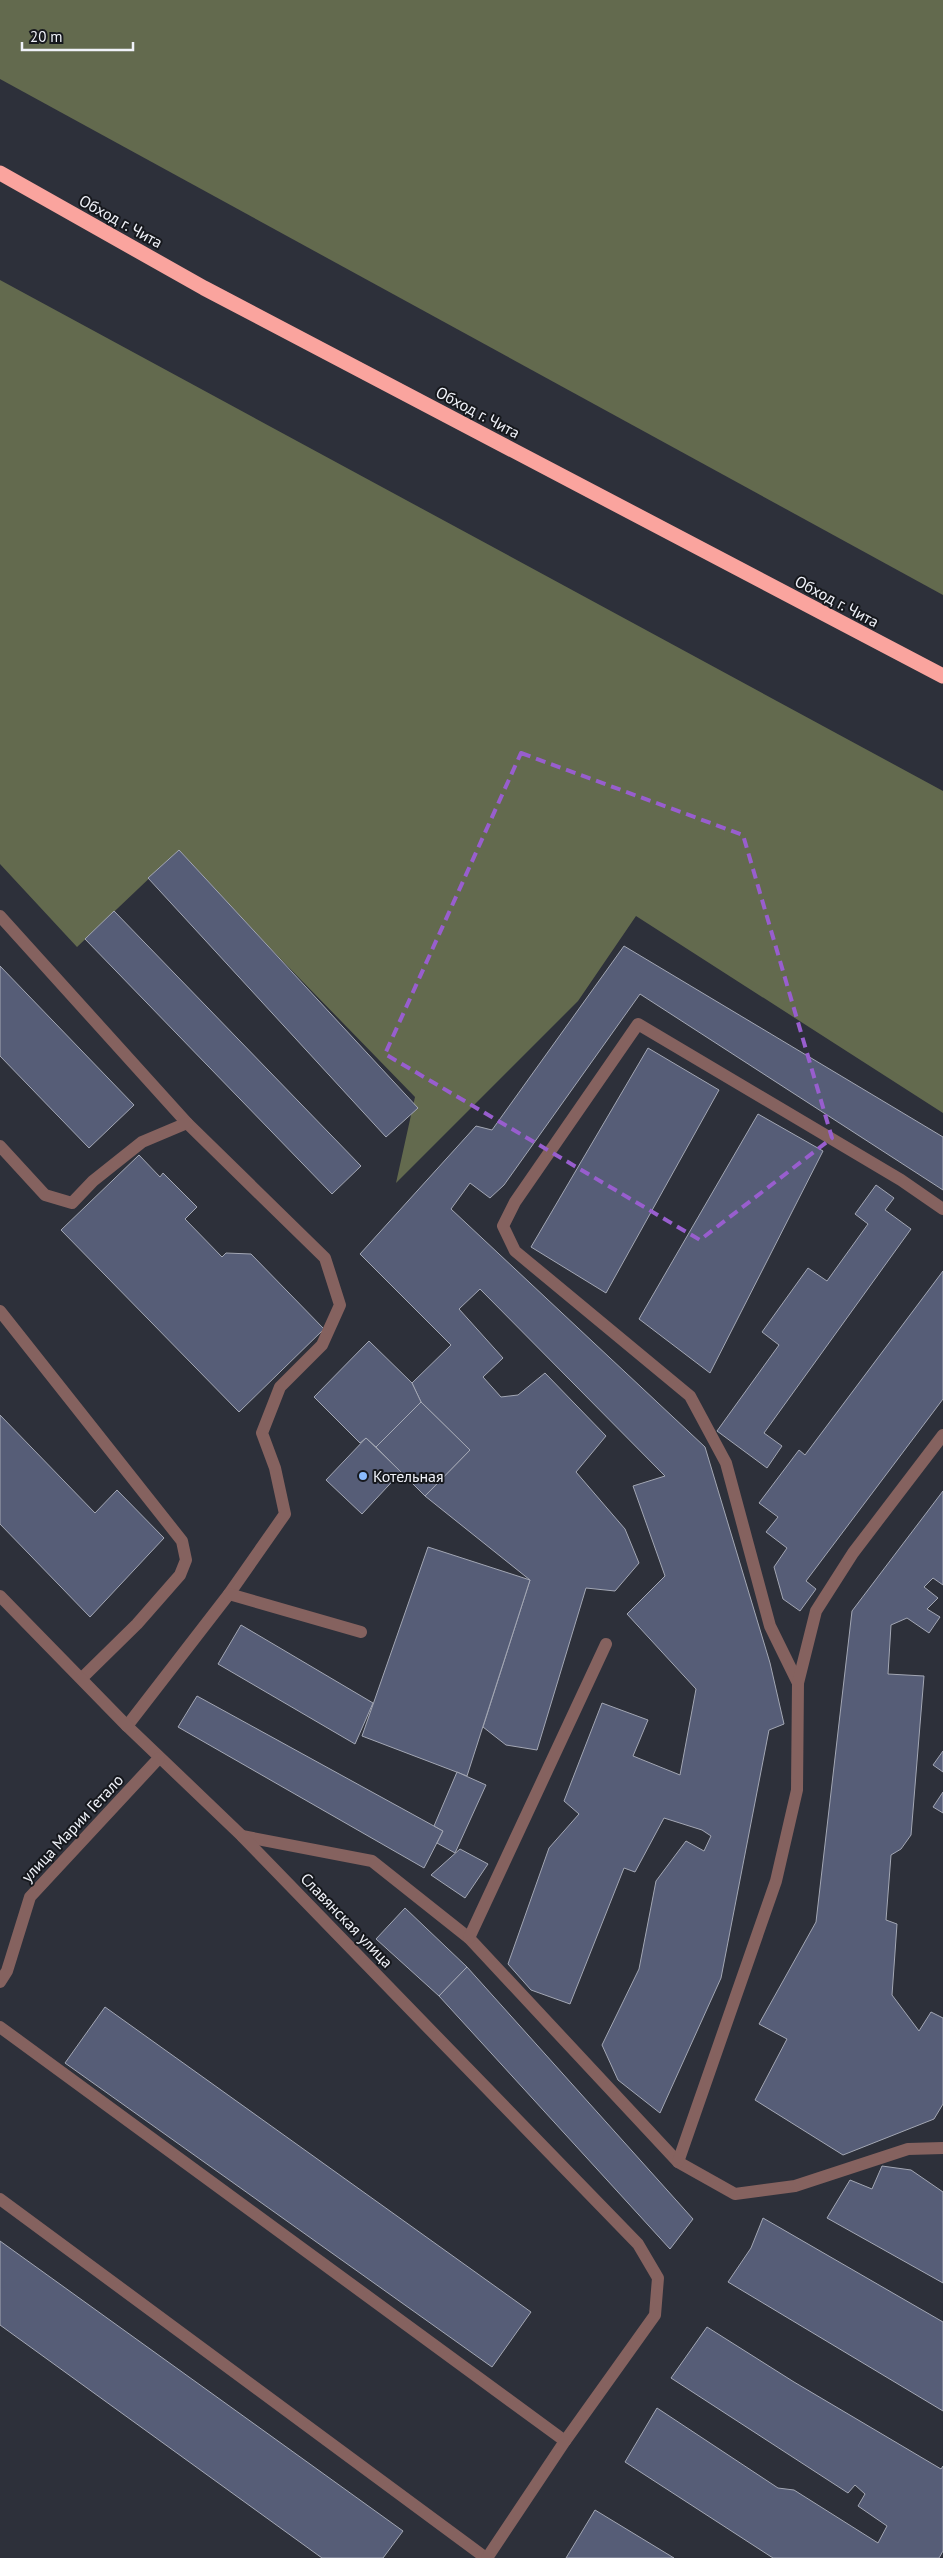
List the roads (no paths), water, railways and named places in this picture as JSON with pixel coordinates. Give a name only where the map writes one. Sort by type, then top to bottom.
[{"type":"highway","name":"Обход г. Чита","points":[[0,173],[204,288],[943,676]]},
{"type":"street","points":[[0,916],[187,1123],[325,1258],[340,1305],[322,1345],[280,1387],[262,1433],[275,1468],[285,1514],[230,1594],[126,1726]]},
{"type":"street","points":[[798,1683],[770,1626],[726,1463],[690,1396],[515,1251],[503,1226],[515,1202],[638,1024],[901,1180],[943,1209]]},
{"type":"street","points":[[0,1146],[46,1196],[72,1203],[93,1180],[142,1142],[187,1123]]},
{"type":"street","points":[[0,1311],[182,1541],[186,1560],[180,1575],[137,1624],[82,1678]]},
{"type":"street","points":[[678,2162],[776,1881],[797,1790],[798,1683],[816,1611],[853,1553],[943,1435]]},
{"type":"street","points":[[230,1594],[361,1632]]},
{"type":"street","name":"Славянская улица","points":[[0,1596],[82,1678],[126,1726],[242,1836],[638,2244],[658,2278],[655,2315],[565,2441]]},
{"type":"street","points":[[469,1938],[606,1644]]},
{"type":"street","name":"улица Марии Гетало","points":[[0,1982],[7,1971],[30,1897],[159,1758]]},
{"type":"street","points":[[242,1836],[372,1861],[469,1938],[678,2162],[734,2194],[795,2186],[908,2149],[943,2148]]},
{"type":"street","points":[[0,2027],[565,2441],[487,2558],[0,2200]]},
{"type":"place","name":"Котельная","points":[[363,1476]]}]
